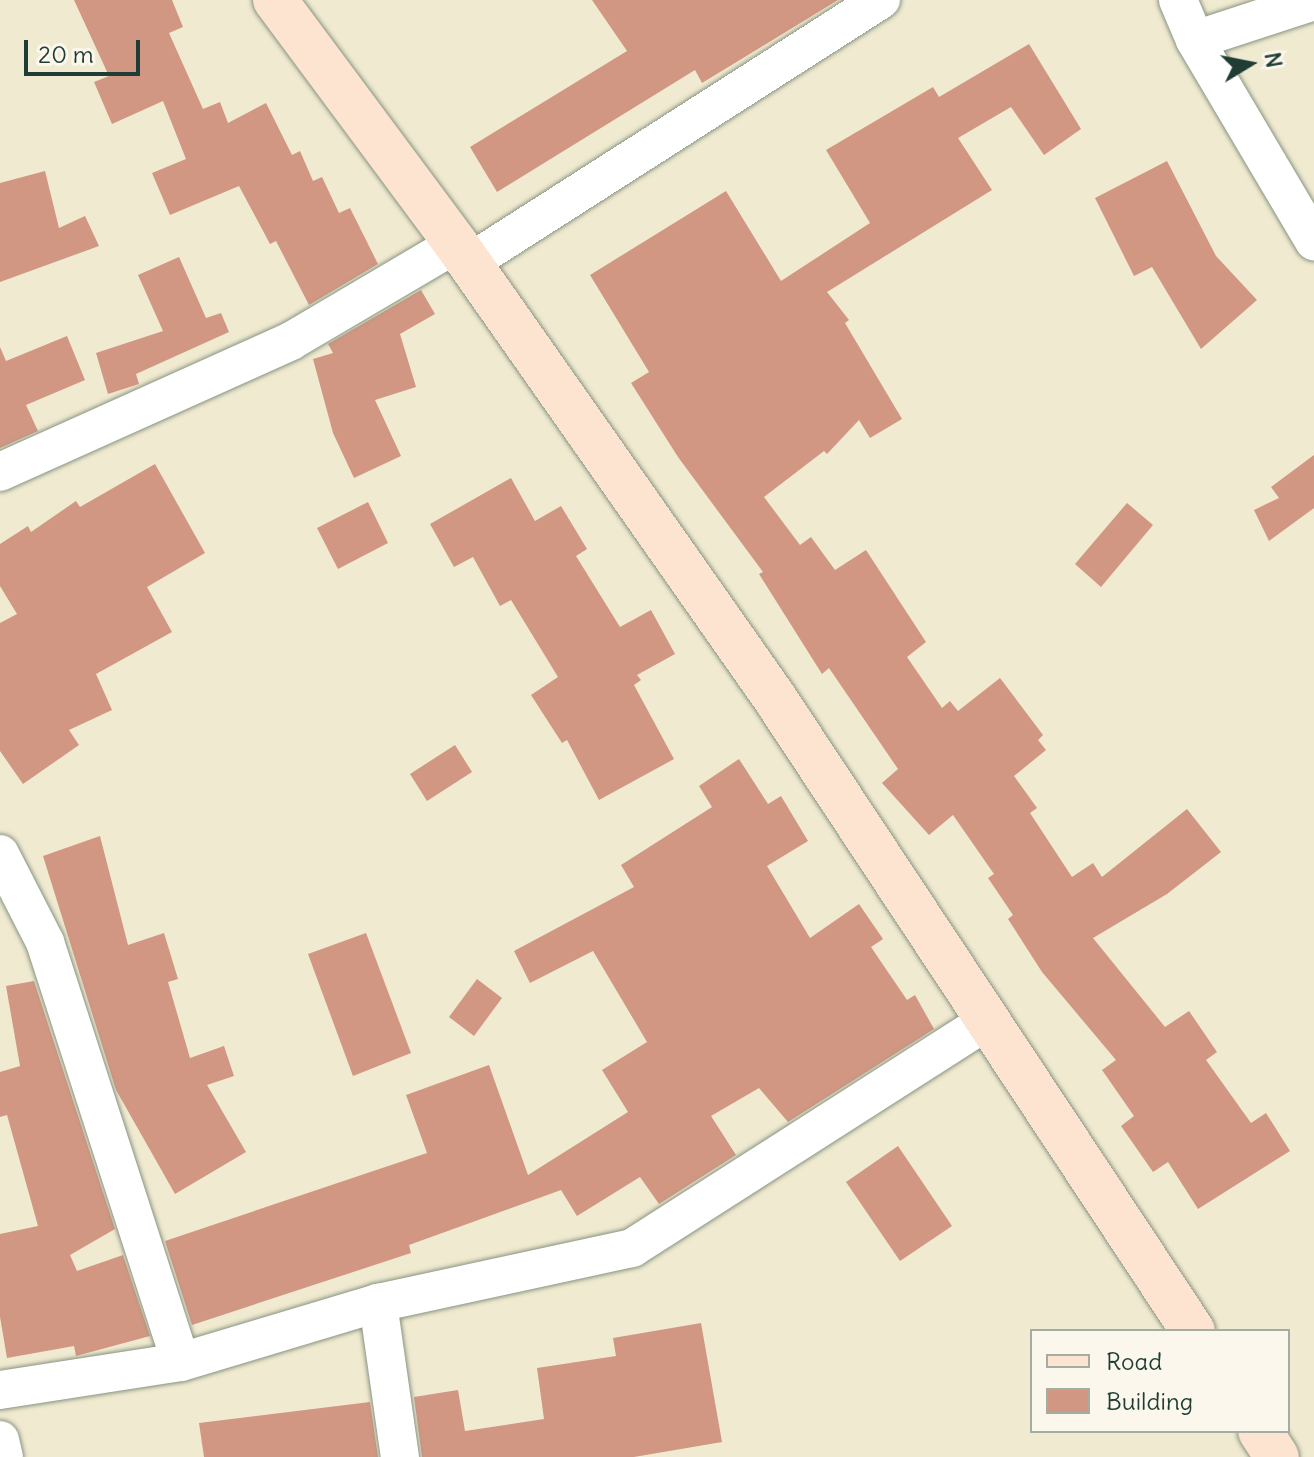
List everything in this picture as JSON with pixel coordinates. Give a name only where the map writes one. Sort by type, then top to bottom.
[{"type":"main road","points":[[275,0],[462,254],[774,697],[1192,1329]]},
{"type":"main road","points":[[1261,1433],[1277,1457]]},
{"type":"street","points":[[0,472],[291,341],[462,254],[881,0]]},
{"type":"street","points":[[1178,0],[1195,40],[1314,241]]},
{"type":"street","points":[[1195,40],[1314,1]]},
{"type":"street","points":[[0,854],[45,942],[181,1362]]},
{"type":"street","points":[[0,1390],[181,1362],[378,1303],[632,1248],[987,1021]]},
{"type":"street","points":[[378,1303],[400,1457]]},
{"type":"street","points":[[0,1440],[4,1457]]},
{"type":"building","points":[[74,0],[172,0],[183,27],[169,33],[203,109],[220,102],[228,123],[266,103],[292,155],[300,151],[313,181],[322,177],[339,213],[350,208],[378,264],[309,305],[276,241],[270,244],[239,186],[170,215],[152,173],[186,159],[163,101],[112,124],[94,82],[109,76]]},
{"type":"building","points":[[592,0],[838,0],[702,83],[695,70],[497,192],[470,147],[627,51]]},
{"type":"building","points":[[1029,44],[1081,129],[1044,155],[1011,107],[958,138],[992,190],[827,292],[849,320],[845,323],[902,419],[870,438],[859,420],[827,454],[824,451],[764,497],[800,545],[811,537],[835,570],[866,550],[926,642],[907,657],[942,708],[950,701],[958,711],[1000,678],[1043,735],[1038,740],[1046,750],[1014,776],[1037,808],[1030,813],[1072,877],[1093,863],[1102,877],[1187,809],[1221,852],[1167,894],[1093,938],[1165,1027],[1189,1011],[1217,1052],[1206,1060],[1251,1123],[1266,1113],[1290,1151],[1198,1209],[1168,1162],[1153,1172],[1121,1126],[1134,1116],[1102,1070],[1116,1060],[1042,972],[1008,919],[1013,915],[988,878],[994,874],[953,815],[929,835],[882,783],[898,769],[829,668],[822,674],[759,574],[763,572],[678,457],[631,383],[649,372],[590,275],[726,191],[781,281],[870,223],[826,150],[933,87],[939,97]]},
{"type":"building","points":[[1167,161],[1216,256],[1257,300],[1201,349],[1152,267],[1134,276],[1095,198]]},
{"type":"building","points":[[45,171],[59,228],[85,216],[99,246],[0,282],[0,183]]},
{"type":"building","points":[[179,257],[206,318],[221,313],[229,332],[136,374],[139,384],[108,394],[96,353],[163,331],[138,275]]},
{"type":"building","points":[[421,290],[435,314],[400,334],[416,387],[375,400],[401,456],[354,478],[333,433],[313,359],[333,353],[328,344]]},
{"type":"building","points":[[67,336],[85,380],[26,405],[38,431],[0,448],[0,347],[6,361]]},
{"type":"building","points":[[1314,455],[1314,508],[1269,541],[1254,510],[1279,498],[1271,487]]},
{"type":"building","points":[[155,464],[205,553],[147,587],[172,632],[96,674],[112,710],[69,730],[79,745],[23,784],[0,751],[0,623],[17,614],[0,586],[0,544],[28,526],[31,532],[76,501],[80,507]]},
{"type":"building","points":[[511,478],[535,521],[561,506],[587,549],[576,556],[620,627],[651,610],[675,654],[637,675],[641,680],[634,685],[674,759],[599,800],[567,740],[562,743],[531,695],[558,677],[511,600],[500,606],[473,557],[454,567],[430,524]]},
{"type":"building","points":[[368,502],[388,543],[338,569],[317,528]]},
{"type":"building","points":[[1127,503],[1153,525],[1101,587],[1075,564]]},
{"type":"building","points":[[455,745],[472,772],[427,801],[410,774]]},
{"type":"building","points":[[739,759],[768,804],[781,796],[808,841],[767,866],[810,938],[859,904],[883,939],[871,947],[907,1000],[915,995],[934,1029],[788,1122],[759,1088],[711,1116],[736,1155],[659,1204],[640,1177],[577,1216],[561,1190],[409,1245],[411,1253],[192,1325],[165,1241],[427,1153],[406,1095],[489,1065],[528,1175],[628,1112],[602,1070],[647,1042],[593,951],[530,983],[514,951],[634,887],[621,865],[712,807],[699,786]]},
{"type":"building","points":[[100,836],[128,945],[164,933],[178,979],[168,982],[190,1058],[224,1046],[234,1076],[207,1085],[246,1152],[175,1194],[116,1090],[43,856]]},
{"type":"building","points":[[366,933],[411,1053],[353,1076],[308,954]]},
{"type":"building","points":[[477,979],[502,998],[474,1036],[449,1017]]},
{"type":"building","points":[[34,981],[115,1229],[70,1255],[77,1271],[123,1255],[150,1336],[76,1356],[74,1346],[7,1358],[0,1317],[0,1234],[38,1226],[7,1115],[0,1117],[0,1072],[20,1066],[6,986]]},
{"type":"building","points":[[898,1146],[952,1226],[900,1261],[846,1182]]},
{"type":"building","points":[[701,1323],[722,1442],[634,1457],[422,1457],[414,1397],[458,1390],[465,1431],[544,1419],[537,1368],[616,1356],[613,1338]]},
{"type":"building","points":[[370,1402],[378,1457],[204,1457],[199,1423]]}]
